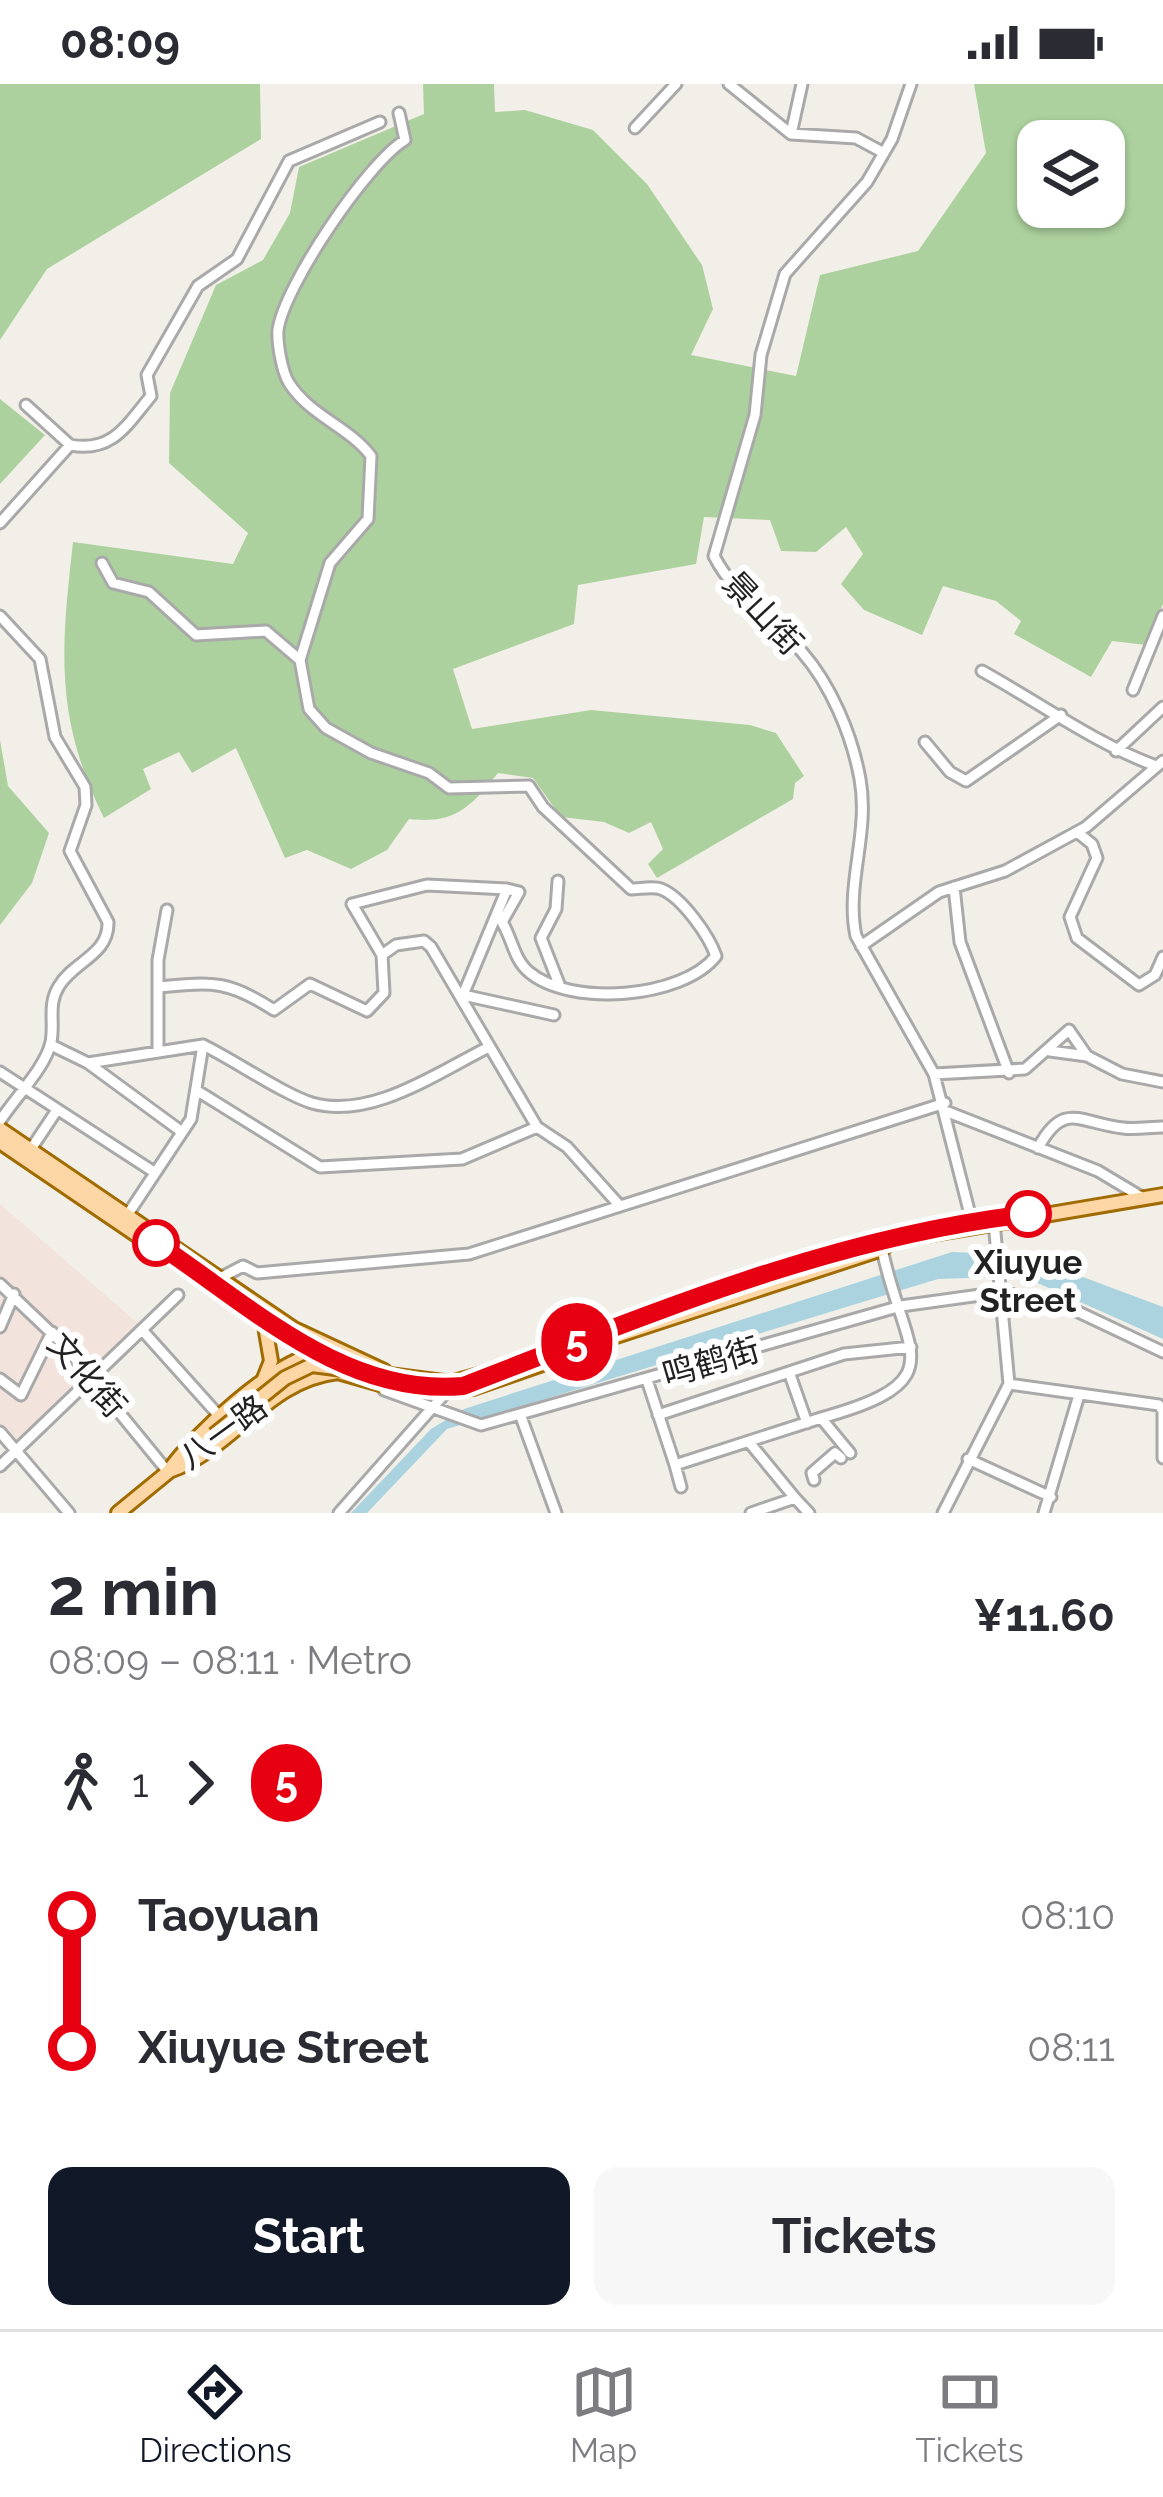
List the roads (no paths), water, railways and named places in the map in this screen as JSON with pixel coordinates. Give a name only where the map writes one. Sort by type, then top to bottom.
[{"type":"main road","points":[[0,1125],[294,1329],[341,1356],[387,1372],[459,1377],[588,1339],[612,1337]]},
{"type":"main road","points":[[0,1142],[338,1372],[405,1391],[448,1390],[544,1366],[612,1337]]},
{"type":"main road","points":[[168,1472],[285,1378],[312,1365],[451,1383],[883,1256],[891,1241],[1163,1195]]},
{"type":"main road","points":[[1148,1200],[1163,1206]]},
{"type":"main road","points":[[259,1387],[271,1360],[264,1322]]},
{"type":"main road","points":[[294,1329],[311,1355]]},
{"type":"main road","points":[[272,1396],[311,1355]]},
{"type":"main road","points":[[168,1472],[259,1387],[311,1355],[341,1356]]},
{"type":"main road","name":"八一路","points":[[118,1513],[168,1472],[191,1464],[272,1396],[295,1382],[338,1372]]},
{"type":"street","points":[[634,128],[676,84]]},
{"type":"street","points":[[791,134],[802,84]]},
{"type":"street","name":"景山街","points":[[911,84],[884,153],[867,182],[784,274],[761,355],[755,415],[714,556],[728,583],[803,653],[849,735],[865,829],[850,911],[861,946],[934,1074],[973,1226]]},
{"type":"street","points":[[736,86],[791,134],[856,138],[884,153]]},
{"type":"street","points":[[160,988],[217,982],[240,988],[274,1010],[310,984],[367,1011],[384,993],[382,955],[352,904],[427,885],[519,892],[502,922],[518,961],[533,976],[559,984],[653,994],[716,956],[705,934],[672,898],[659,888],[632,889],[543,808],[529,786],[449,788],[429,773],[371,753],[326,728],[309,709],[300,659],[330,563],[368,519],[365,487],[371,456],[358,438],[308,408],[286,379],[278,331],[288,303],[353,193],[383,153],[405,140],[399,113]]},
{"type":"street","points":[[26,405],[70,445],[92,449],[113,441],[151,396],[147,375],[198,286],[237,259],[289,161],[380,122]]},
{"type":"street","points":[[0,523],[70,445]]},
{"type":"street","points":[[102,562],[113,584],[149,592],[196,635],[266,631],[300,659]]},
{"type":"street","points":[[0,616],[40,659],[55,737],[85,787],[86,805],[70,851],[108,922],[105,943],[61,982],[52,1001],[51,1045],[0,1125]]},
{"type":"street","points":[[1133,690],[1163,616]]},
{"type":"street","points":[[982,671],[1116,751],[1159,764]]},
{"type":"street","points":[[1116,751],[1163,707]]},
{"type":"street","points":[[925,742],[950,772],[966,781],[1061,715]]},
{"type":"street","points":[[861,946],[954,887],[1005,871],[1077,832],[1159,764]]},
{"type":"street","points":[[1077,832],[1092,844],[1097,857],[1070,917],[1077,938],[1139,985],[1155,975],[1163,957]]},
{"type":"street","points":[[558,881],[556,909],[541,938],[559,984]]},
{"type":"street","points":[[954,887],[960,941],[1009,1073]]},
{"type":"street","points":[[463,995],[507,889]]},
{"type":"street","points":[[158,1051],[167,910]]},
{"type":"street","points":[[382,955],[396,945],[424,941],[463,995],[537,1127],[567,1147],[620,1206]]},
{"type":"street","points":[[463,995],[554,1015]]},
{"type":"street","points":[[934,1074],[1025,1069],[1069,1030],[1087,1056]]},
{"type":"street","points":[[51,1045],[88,1063],[182,1132]]},
{"type":"street","points":[[88,1063],[203,1046],[309,1102],[348,1108],[404,1090],[489,1047]]},
{"type":"street","points":[[128,1214],[191,1119],[203,1046]]},
{"type":"street","points":[[1050,1051],[1087,1056],[1122,1074],[1163,1082]]},
{"type":"street","points":[[0,1072],[154,1172]]},
{"type":"street","points":[[196,1090],[320,1167],[462,1159],[537,1127]]},
{"type":"street","points":[[220,1278],[242,1266],[257,1273],[470,1254],[946,1108],[1098,1171],[1148,1200]]},
{"type":"street","points":[[31,1149],[57,1110]]},
{"type":"street","points":[[1038,1148],[1050,1125],[1070,1116],[1126,1129],[1163,1126]]},
{"type":"street","points":[[943,1513],[1010,1384],[994,1222]]},
{"type":"street","points":[[675,1465],[879,1402],[900,1388],[911,1368],[911,1347],[883,1256]]},
{"type":"street","name":"文化街","points":[[0,1284],[52,1333],[168,1472]]},
{"type":"street","name":"鸣鹤街","points":[[357,1378],[473,1423],[646,1380],[898,1301],[1002,1292],[1072,1310],[1163,1352]]},
{"type":"street","points":[[0,1327],[14,1294]]},
{"type":"street","points":[[0,1466],[94,1381],[178,1295]]},
{"type":"street","points":[[143,1331],[221,1418]]},
{"type":"street","points":[[0,1379],[21,1394],[52,1333]]},
{"type":"street","points":[[658,1415],[844,1354],[911,1347]]},
{"type":"street","points":[[789,1372],[807,1423]]},
{"type":"street","points":[[646,1380],[682,1487]]},
{"type":"street","points":[[1010,1384],[1159,1405],[1163,1458]]},
{"type":"street","points":[[339,1513],[436,1411],[448,1390]]},
{"type":"street","points":[[1045,1513],[1079,1395]]},
{"type":"street","points":[[520,1414],[556,1513]]},
{"type":"street","points":[[814,1480],[812,1473],[835,1453],[846,1456],[821,1418]]},
{"type":"street","points":[[0,1432],[70,1513]]},
{"type":"street","points":[[749,1442],[809,1513]]},
{"type":"street","points":[[968,1459],[1051,1497]]},
{"type":"street","points":[[751,1513],[795,1498]]},
{"type":"water","points":[[952,1252],[1024,1255],[1163,1307],[1163,1339],[1022,1276],[938,1279],[447,1429],[367,1513],[351,1513],[431,1429],[464,1409]]},
{"type":"metro line","name":"5","points":[[156,1243],[311,1347],[355,1371],[394,1386],[422,1390],[463,1386],[664,1308],[830,1252],[932,1225],[1028,1214]]},
{"type":"place","name":"Xiuyue Street","points":[[1028,1214]]}]
